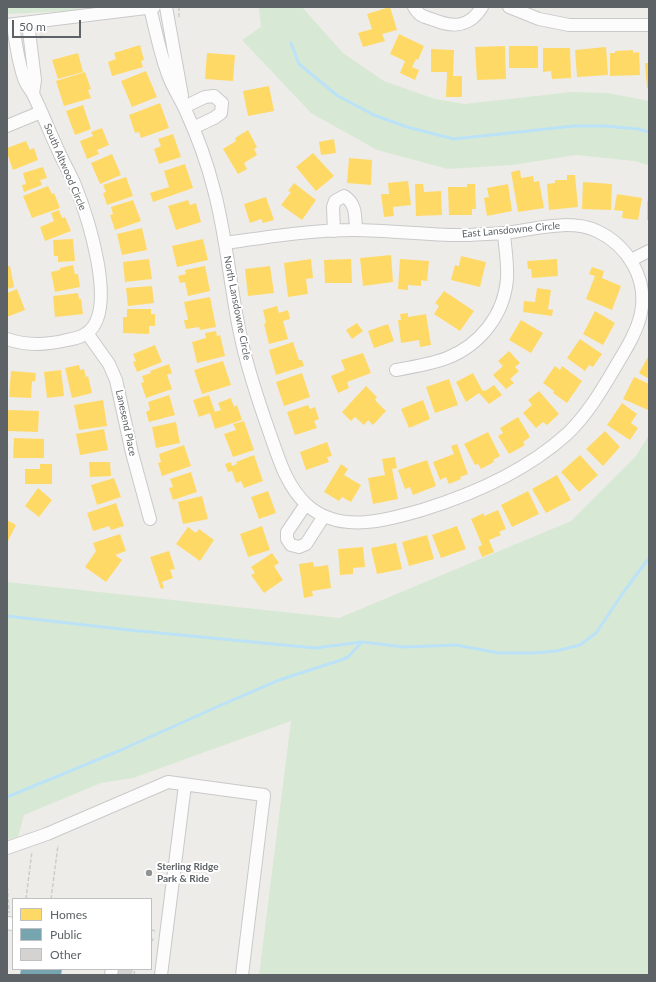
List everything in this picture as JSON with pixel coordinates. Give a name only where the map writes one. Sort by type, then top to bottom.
[{"type":"street","name":"North Lansdowne Circle","points":[[152,7],[169,78],[184,107],[199,142],[215,191],[226,243],[241,337],[260,406],[285,473],[297,494],[315,510]]},
{"type":"street","points":[[10,25],[152,7]]},
{"type":"street","name":"North Lansdowne Circle","points":[[166,7],[184,107]]},
{"type":"street","points":[[414,7],[419,15],[443,24],[454,25],[463,24],[472,19],[482,7]]},
{"type":"street","points":[[509,7],[539,19],[569,25],[649,25]]},
{"type":"street","name":"South Altwood Circle","points":[[28,23],[35,80],[33,94]]},
{"type":"street","name":"South Altwood Circle","points":[[10,25],[18,58],[26,82],[33,94],[80,197],[94,248],[99,273],[101,306],[95,324],[87,333]]},
{"type":"street","points":[[184,107],[205,97],[214,96],[222,103],[221,113],[193,128]]},
{"type":"street","points":[[7,126],[41,112]]},
{"type":"street","points":[[334,231],[332,207],[336,201],[344,196],[351,200],[354,207],[356,230]]},
{"type":"street","name":"East Lansdowne Circle","points":[[226,243],[334,231],[356,230],[451,235],[504,233],[567,225],[582,226],[594,229],[614,240],[638,269]]},
{"type":"street","points":[[396,370],[446,358],[460,352],[471,345],[490,325],[501,304],[507,278],[504,233]]},
{"type":"street","points":[[315,510],[342,521],[377,522],[388,520],[429,508],[471,493],[534,459],[550,448],[567,433],[590,407],[604,387],[629,343],[638,324],[642,310],[638,269],[649,251]]},
{"type":"street","points":[[7,339],[18,343],[46,344],[69,340],[87,333]]},
{"type":"street","name":"Lanesend Place","points":[[87,333],[109,364],[116,380],[132,453],[150,519]]},
{"type":"street","points":[[315,510],[306,544],[299,547],[291,545],[287,539],[287,532],[315,510]]},
{"type":"street","points":[[7,848],[47,834],[168,782],[264,795],[242,975]]},
{"type":"street","points":[[161,975],[185,785]]},
{"type":"path","points":[[51,898],[58,845]]},
{"type":"path","points":[[26,898],[32,849]]},
{"type":"path","points":[[7,881],[9,923]]},
{"type":"green space","points":[[7,7],[93,7],[67,11],[7,14]]},
{"type":"green space","points":[[258,7],[302,7],[343,53],[384,81],[435,99],[464,104],[572,92],[608,93],[649,101],[649,165],[634,161],[576,155],[513,165],[448,169],[377,150],[311,113],[242,40],[261,27]]},
{"type":"green space","points":[[649,435],[649,975],[259,975],[291,721],[133,778],[101,783],[24,815],[18,837],[7,840],[7,582],[339,618],[571,521],[636,456]]},
{"type":"building: Homes","points":[[390,7],[397,30],[382,34],[385,41],[363,47],[358,33],[372,29],[367,14]]},
{"type":"building: Homes","points":[[399,34],[424,46],[418,60],[416,59],[412,67],[419,70],[415,80],[400,73],[405,61],[390,54]]},
{"type":"building: Homes","points":[[140,45],[144,60],[141,61],[143,67],[112,76],[108,62],[116,59],[114,53]]},
{"type":"building: Homes","points":[[505,46],[506,79],[477,80],[475,47]]},
{"type":"building: Homes","points":[[509,46],[538,46],[538,68],[509,68]]},
{"type":"building: Homes","points":[[606,47],[608,75],[577,77],[575,50]]},
{"type":"building: Homes","points":[[543,48],[570,48],[571,78],[552,79],[551,71],[543,72]]},
{"type":"building: Homes","points":[[431,49],[454,50],[453,76],[462,76],[462,97],[446,97],[447,72],[431,72]]},
{"type":"building: Homes","points":[[633,50],[633,53],[639,52],[640,75],[610,76],[610,53],[615,53],[615,51]]},
{"type":"building: Homes","points":[[78,53],[83,72],[58,79],[52,60]]},
{"type":"building: Homes","points":[[207,53],[235,55],[233,81],[205,79]]},
{"type":"building: Homes","points":[[645,63],[649,63],[649,88],[647,88]]},
{"type":"building: Homes","points":[[146,71],[157,97],[132,107],[121,81]]},
{"type":"building: Homes","points":[[85,72],[91,89],[88,90],[91,98],[64,106],[56,81]]},
{"type":"building: Homes","points":[[269,86],[274,111],[248,116],[243,91]]},
{"type":"building: Homes","points":[[160,103],[169,128],[141,138],[139,132],[135,133],[129,115]]},
{"type":"building: Homes","points":[[83,105],[91,129],[75,135],[66,111]]},
{"type":"building: Homes","points":[[102,128],[109,145],[97,150],[99,154],[87,159],[80,141],[93,136],[91,132]]},
{"type":"building: Homes","points":[[248,130],[257,147],[254,149],[257,155],[244,163],[247,169],[238,174],[223,149],[236,141],[235,138]]},
{"type":"building: Homes","points":[[173,134],[181,157],[159,164],[154,149],[161,146],[158,139]]},
{"type":"building: Homes","points":[[334,139],[336,153],[321,155],[319,142]]},
{"type":"building: Homes","points":[[26,141],[30,150],[34,148],[38,160],[13,170],[7,153],[7,148]]},
{"type":"building: Homes","points":[[313,153],[334,176],[316,191],[296,167]]},
{"type":"building: Homes","points":[[112,154],[121,175],[100,184],[91,163]]},
{"type":"building: Homes","points":[[349,158],[372,160],[371,185],[347,183]]},
{"type":"building: Homes","points":[[185,164],[193,188],[153,202],[150,193],[169,187],[164,171]]},
{"type":"building: Homes","points":[[43,167],[47,178],[40,180],[42,185],[24,192],[22,185],[26,184],[23,173]]},
{"type":"building: Homes","points":[[520,170],[521,178],[533,176],[534,182],[539,181],[544,208],[518,212],[511,172]]},
{"type":"building: Homes","points":[[567,175],[575,175],[578,207],[549,210],[547,184],[555,183],[555,180],[567,180]]},
{"type":"building: Homes","points":[[126,177],[133,196],[107,205],[103,193],[106,192],[103,185]]},
{"type":"building: Homes","points":[[408,181],[411,205],[393,207],[394,216],[384,217],[381,194],[389,194],[388,183]]},
{"type":"building: Homes","points":[[583,182],[612,184],[611,210],[582,209]]},
{"type":"building: Homes","points":[[294,183],[316,200],[302,220],[281,205],[291,192],[288,191]]},
{"type":"building: Homes","points":[[415,184],[423,184],[424,192],[441,191],[442,215],[416,216]]},
{"type":"building: Homes","points":[[467,184],[475,184],[476,209],[472,209],[472,215],[449,215],[448,187],[467,187]]},
{"type":"building: Homes","points":[[508,184],[512,211],[487,216],[484,198],[489,197],[487,188]]},
{"type":"building: Homes","points":[[48,186],[52,194],[54,193],[60,208],[32,218],[23,196]]},
{"type":"building: Homes","points":[[617,194],[642,198],[638,220],[622,218],[623,211],[614,210]]},
{"type":"building: Homes","points":[[266,197],[274,220],[263,223],[261,219],[250,223],[244,204]]},
{"type":"building: Homes","points":[[133,200],[141,221],[115,230],[110,215],[113,214],[111,207]]},
{"type":"building: Homes","points":[[188,200],[190,205],[196,203],[201,222],[176,230],[168,206]]},
{"type":"building: Homes","points":[[647,201],[649,201],[649,220],[647,220]]},
{"type":"building: Homes","points":[[59,210],[62,218],[65,217],[71,231],[45,241],[40,227],[54,221],[51,213]]},
{"type":"building: Homes","points":[[142,228],[147,250],[122,255],[117,234]]},
{"type":"building: Homes","points":[[73,239],[75,261],[58,262],[58,256],[54,256],[53,240]]},
{"type":"building: Homes","points":[[203,239],[208,260],[177,267],[172,246]]},
{"type":"building: Homes","points":[[391,255],[393,282],[363,286],[360,258]]},
{"type":"building: Homes","points":[[461,256],[486,262],[480,287],[451,280],[455,265],[459,266]]},
{"type":"building: Homes","points":[[149,259],[152,279],[125,282],[123,262]]},
{"type":"building: Homes","points":[[311,259],[313,278],[306,279],[308,294],[288,297],[284,263]]},
{"type":"building: Homes","points":[[351,259],[352,283],[325,283],[324,260]]},
{"type":"building: Homes","points":[[400,259],[429,261],[427,281],[421,280],[421,286],[408,285],[408,290],[398,289]]},
{"type":"building: Homes","points":[[557,259],[558,276],[532,278],[531,269],[528,269],[527,261]]},
{"type":"building: Homes","points":[[73,265],[75,274],[78,274],[80,287],[55,292],[51,272]]},
{"type":"building: Homes","points":[[7,266],[10,266],[14,287],[7,289]]},
{"type":"building: Homes","points":[[205,266],[210,291],[188,296],[185,282],[180,283],[178,276],[186,274],[185,270]]},
{"type":"building: Homes","points":[[270,266],[274,293],[248,296],[245,269]]},
{"type":"building: Homes","points":[[592,267],[604,271],[602,278],[621,286],[612,310],[586,299],[595,276],[589,274]]},
{"type":"building: Homes","points":[[152,286],[154,303],[128,306],[126,288]]},
{"type":"building: Homes","points":[[537,288],[551,290],[548,309],[553,310],[552,316],[523,312],[524,301],[535,302]]},
{"type":"building: Homes","points":[[17,289],[25,310],[7,317],[7,293]]},
{"type":"building: Homes","points":[[444,291],[474,311],[460,331],[434,314],[439,306],[435,303]]},
{"type":"building: Homes","points":[[78,293],[79,299],[81,299],[83,314],[55,317],[53,296]]},
{"type":"building: Homes","points":[[210,297],[216,327],[200,330],[199,327],[186,329],[184,320],[188,320],[184,302]]},
{"type":"building: Homes","points":[[277,306],[279,313],[288,310],[290,319],[283,321],[288,339],[269,344],[264,324],[266,323],[263,310]]},
{"type":"building: Homes","points":[[127,309],[151,309],[151,314],[155,314],[155,326],[149,326],[149,334],[123,333],[123,317],[127,317]]},
{"type":"building: Homes","points":[[595,311],[615,323],[603,345],[583,334]]},
{"type":"building: Homes","points":[[408,313],[408,317],[426,314],[431,345],[420,347],[419,340],[401,343],[398,320],[401,320],[400,314]]},
{"type":"building: Homes","points":[[521,320],[543,333],[531,353],[509,340]]},
{"type":"building: Homes","points":[[357,323],[363,331],[352,339],[346,330]]},
{"type":"building: Homes","points":[[388,324],[394,341],[374,348],[368,331]]},
{"type":"building: Homes","points":[[216,331],[217,336],[220,335],[225,356],[197,363],[192,342],[206,338],[205,333]]},
{"type":"building: Homes","points":[[580,339],[602,354],[593,367],[589,365],[585,371],[567,358]]},
{"type":"building: Homes","points":[[293,342],[299,360],[302,360],[304,366],[276,375],[269,350]]},
{"type":"building: Homes","points":[[155,345],[162,362],[137,372],[133,362],[136,361],[133,354]]},
{"type":"building: Homes","points":[[509,351],[520,363],[515,367],[519,371],[510,379],[514,383],[506,389],[493,375],[503,366],[498,361]]},
{"type":"building: Homes","points":[[363,353],[371,373],[347,382],[349,388],[338,393],[331,376],[345,370],[341,360]]},
{"type":"building: Homes","points":[[649,355],[649,379],[639,373]]},
{"type":"building: Homes","points":[[223,361],[231,385],[202,394],[194,370]]},
{"type":"building: Homes","points":[[169,364],[172,373],[167,375],[172,389],[146,398],[141,383],[144,382],[142,376],[151,373],[150,371]]},
{"type":"building: Homes","points":[[79,365],[80,370],[84,369],[86,377],[88,376],[92,393],[72,398],[65,368]]},
{"type":"building: Homes","points":[[555,366],[560,370],[562,366],[582,381],[567,403],[553,393],[554,391],[543,383]]},
{"type":"building: Homes","points":[[61,370],[64,396],[47,398],[44,372]]},
{"type":"building: Homes","points":[[11,371],[36,373],[35,382],[32,381],[31,398],[9,397]]},
{"type":"building: Homes","points":[[302,373],[310,397],[284,406],[276,382]]},
{"type":"building: Homes","points":[[473,373],[482,390],[485,391],[494,385],[502,395],[489,404],[479,393],[466,402],[456,382]]},
{"type":"building: Homes","points":[[634,377],[649,384],[648,410],[623,399]]},
{"type":"building: Homes","points":[[449,379],[458,405],[435,413],[426,387]]},
{"type":"building: Homes","points":[[366,386],[377,397],[375,400],[386,411],[373,425],[368,420],[364,425],[355,417],[351,421],[342,412]]},
{"type":"building: Homes","points":[[539,391],[559,414],[547,425],[543,422],[536,428],[523,413],[532,405],[528,400]]},
{"type":"building: Homes","points":[[169,395],[175,415],[149,422],[146,412],[150,410],[148,402]]},
{"type":"building: Homes","points":[[209,395],[215,412],[221,410],[218,403],[231,398],[234,407],[237,405],[242,420],[215,429],[210,413],[199,417],[193,400]]},
{"type":"building: Homes","points":[[103,400],[107,426],[79,430],[74,405]]},
{"type":"building: Homes","points":[[423,400],[430,419],[409,428],[401,409]]},
{"type":"building: Homes","points":[[622,403],[637,414],[631,423],[638,428],[630,440],[607,425]]},
{"type":"building: Homes","points":[[308,405],[310,409],[315,407],[319,419],[314,421],[317,428],[295,435],[287,412]]},
{"type":"building: Homes","points":[[8,410],[39,411],[38,432],[7,431]]},
{"type":"building: Homes","points":[[518,417],[530,437],[523,442],[525,445],[509,454],[498,436],[503,433],[500,428]]},
{"type":"building: Homes","points":[[244,421],[254,450],[233,457],[224,434],[236,430],[233,424]]},
{"type":"building: Homes","points":[[176,422],[180,443],[156,448],[152,427]]},
{"type":"building: Homes","points":[[104,429],[108,450],[80,455],[76,434]]},
{"type":"building: Homes","points":[[605,431],[620,447],[603,466],[586,449]]},
{"type":"building: Homes","points":[[488,432],[500,456],[493,460],[494,462],[481,469],[478,464],[475,465],[464,444]]},
{"type":"building: Homes","points":[[14,438],[44,439],[44,458],[13,458]]},
{"type":"building: Homes","points":[[327,442],[332,456],[327,457],[329,462],[306,470],[300,452]]},
{"type":"building: Homes","points":[[457,444],[468,474],[449,484],[446,477],[440,480],[433,462],[454,454],[451,446]]},
{"type":"building: Homes","points":[[184,445],[191,466],[162,476],[158,463],[161,462],[159,454]]},
{"type":"building: Homes","points":[[254,455],[263,481],[244,488],[241,481],[236,483],[232,471],[228,472],[225,464],[231,462],[232,466],[237,464],[236,462]]},
{"type":"building: Homes","points":[[580,455],[598,475],[579,492],[561,472]]},
{"type":"building: Homes","points":[[395,457],[397,468],[392,469],[398,499],[373,504],[368,478],[385,475],[382,459]]},
{"type":"building: Homes","points":[[427,460],[436,486],[413,495],[410,487],[405,489],[398,470]]},
{"type":"building: Homes","points":[[89,462],[110,462],[111,476],[90,477]]},
{"type":"building: Homes","points":[[40,464],[52,464],[52,484],[25,484],[25,469],[40,469]]},
{"type":"building: Homes","points":[[341,464],[348,469],[344,475],[361,485],[351,502],[342,497],[339,501],[324,492]]},
{"type":"building: Homes","points":[[191,472],[197,492],[173,500],[169,488],[173,487],[170,479]]},
{"type":"building: Homes","points":[[557,475],[571,500],[546,513],[532,489]]},
{"type":"building: Homes","points":[[114,478],[121,497],[97,505],[91,485]]},
{"type":"building: Homes","points":[[38,488],[52,500],[39,517],[25,506]]},
{"type":"building: Homes","points":[[268,491],[276,513],[259,519],[251,497]]},
{"type":"building: Homes","points":[[528,491],[539,514],[512,527],[501,505]]},
{"type":"building: Homes","points":[[202,496],[208,519],[183,524],[178,502]]},
{"type":"building: Homes","points":[[116,503],[124,526],[111,530],[109,526],[93,531],[87,513]]},
{"type":"building: Homes","points":[[498,510],[506,529],[499,532],[501,535],[489,540],[494,552],[482,557],[478,547],[482,545],[471,519],[484,513],[484,516]]},
{"type":"building: Homes","points":[[7,520],[16,525],[7,543]]},
{"type":"building: Homes","points":[[262,526],[270,550],[248,557],[240,534]]},
{"type":"building: Homes","points":[[457,526],[466,549],[441,558],[432,535]]},
{"type":"building: Homes","points":[[188,527],[196,533],[199,529],[214,540],[200,561],[176,544]]},
{"type":"building: Homes","points":[[120,534],[126,551],[115,555],[122,560],[106,582],[85,567],[96,551],[93,543]]},
{"type":"building: Homes","points":[[427,535],[434,559],[409,566],[402,542]]},
{"type":"building: Homes","points":[[396,543],[402,569],[377,574],[371,548]]},
{"type":"building: Homes","points":[[363,547],[365,567],[353,568],[353,574],[340,575],[338,549]]},
{"type":"building: Homes","points":[[169,551],[175,569],[170,570],[173,578],[162,582],[164,588],[161,589],[150,557]]},
{"type":"building: Homes","points":[[272,553],[279,563],[274,566],[283,580],[264,593],[251,575],[255,573],[251,567]]},
{"type":"building: Homes","points":[[313,562],[314,567],[328,565],[331,588],[312,591],[313,596],[304,598],[299,564]]},
{"type":"building: Public","points":[[21,970],[62,970],[61,975],[20,975]]},
{"type":"building: Other","points":[[116,970],[133,970],[132,975],[115,975]]},
{"type":"waterway","points":[[291,43],[299,64],[338,96],[374,115],[407,127],[454,139],[574,126],[605,126],[638,129],[649,132]]},
{"type":"waterway","points":[[7,616],[129,630],[315,648],[362,642],[405,647],[456,645],[499,653],[535,653],[556,651],[580,645],[596,633],[649,558]]},
{"type":"waterway","points":[[7,797],[121,750],[279,680],[348,657],[362,642]]},
{"type":"place","name":"Sterling Ridge Park & Ride","points":[[149,873]]}]
